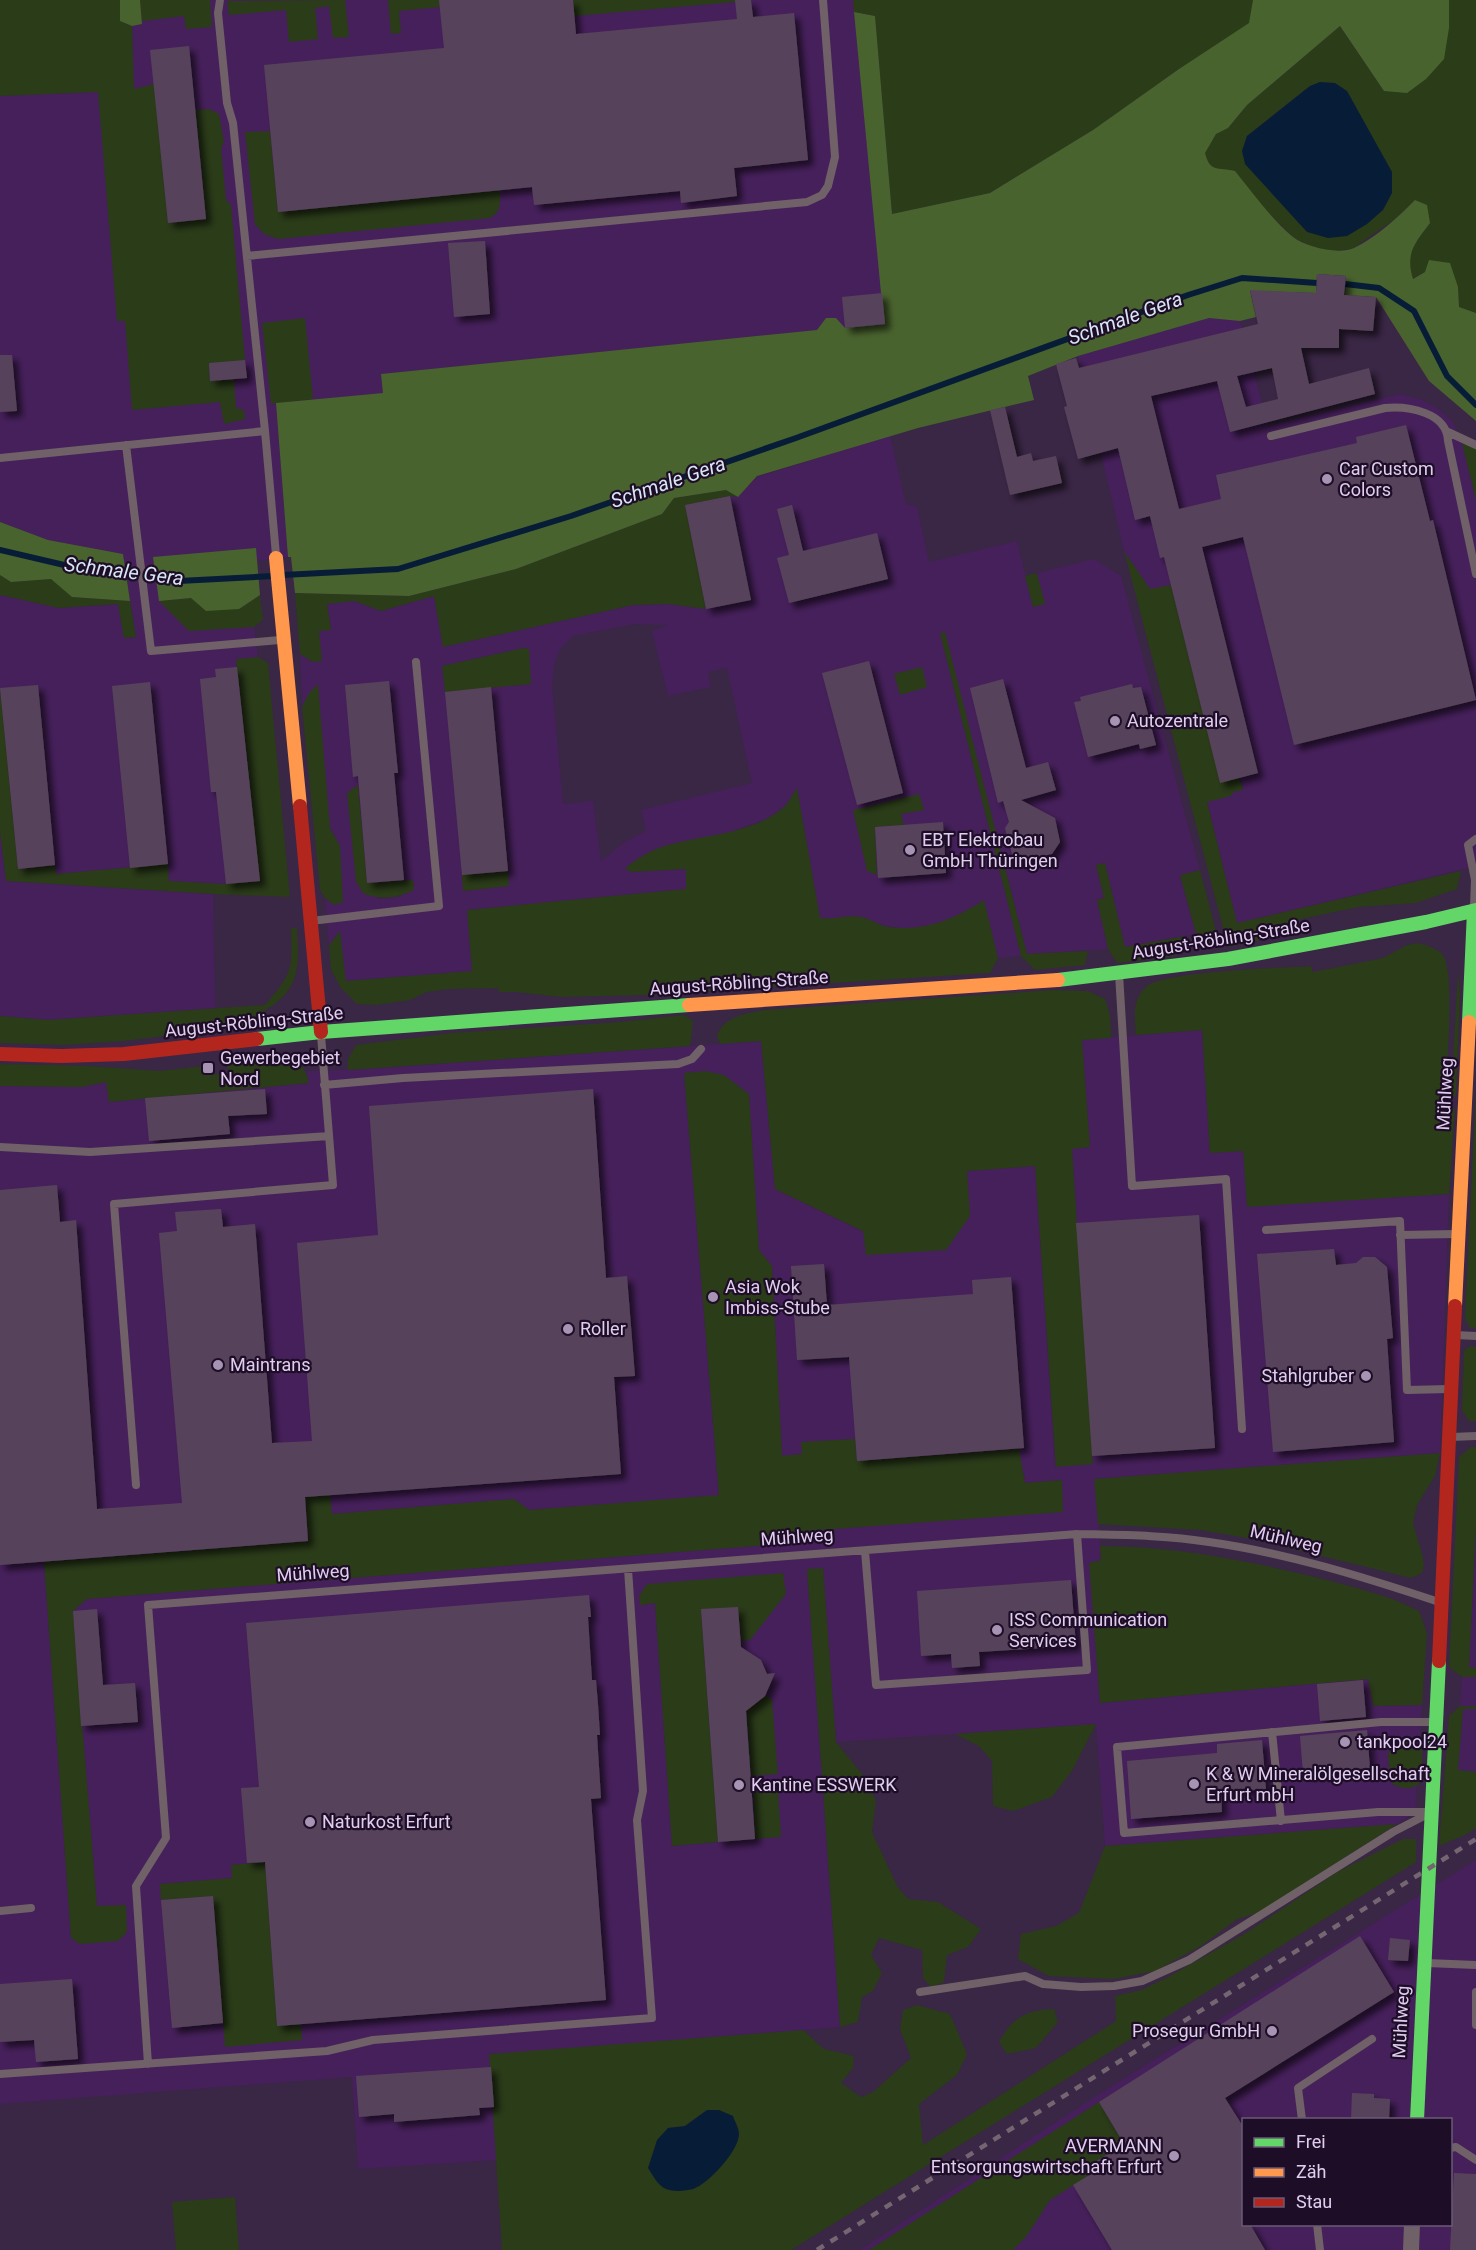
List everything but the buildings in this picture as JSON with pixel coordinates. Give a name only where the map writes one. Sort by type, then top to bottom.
[{"type":"street","points":[[276,558],[321,1032]]},
{"type":"street","name":"August-Röbling-Straße","points":[[0,1054],[61,1056],[124,1054],[321,1032],[563,1013],[1068,979],[1228,959],[1426,922],[1475,910]]},
{"type":"street","name":"Mühlweg","points":[[1417,2118],[1459,1234],[1471,1073],[1475,910]]},
{"type":"street","points":[[1411,2250],[1412,2226]]},
{"type":"lane","points":[[220,0],[218,13],[227,103],[233,123],[276,558]]},
{"type":"lane","points":[[247,256],[807,202],[822,195],[828,186],[835,157],[823,0]]},
{"type":"lane","points":[[1271,436],[1385,408],[1403,407],[1434,418],[1448,432],[1476,445]]},
{"type":"lane","points":[[0,458],[265,431]]},
{"type":"lane","points":[[1448,432],[1476,573]]},
{"type":"lane","points":[[126,445],[151,651],[284,639]]},
{"type":"lane","points":[[311,921],[439,906],[416,662]]},
{"type":"lane","points":[[1475,910],[1475,880],[1468,845],[1476,839]]},
{"type":"lane","points":[[1119,974],[1132,1186],[1226,1179],[1242,1429]]},
{"type":"lane","points":[[136,1485],[114,1204],[333,1185],[321,1032]]},
{"type":"lane","points":[[324,1085],[403,1078],[678,1064],[692,1059],[701,1049]]},
{"type":"lane","points":[[0,1147],[90,1152],[329,1136]]},
{"type":"lane","points":[[1266,1230],[1400,1221],[1407,1390],[1452,1389]]},
{"type":"lane","points":[[1400,1235],[1459,1234]]},
{"type":"lane","points":[[1455,1335],[1476,1336]]},
{"type":"lane","points":[[1451,1437],[1476,1436]]},
{"type":"lane","points":[[865,1551],[876,1685],[1087,1670],[1077,1534]]},
{"type":"lane","name":"Mühlweg","points":[[148,2064],[136,1886],[166,1838],[148,1605],[1077,1534],[1140,1535],[1210,1542],[1273,1554],[1382,1583],[1442,1603]]},
{"type":"lane","points":[[0,2074],[327,2051],[373,2040],[652,2018],[637,1820],[643,1791],[628,1569]]},
{"type":"lane","points":[[1431,1812],[1378,1812],[1124,1833],[1117,1746],[1381,1722],[1435,1722]]},
{"type":"lane","points":[[1272,1732],[1281,1821]]},
{"type":"lane","points":[[920,1992],[1025,1976],[1043,1984],[1081,1987],[1114,1986],[1142,1981],[1189,1960],[1393,1832],[1431,1812]]},
{"type":"lane","points":[[0,1911],[31,1908]]},
{"type":"lane","points":[[1424,1963],[1476,1965]]},
{"type":"lane","points":[[1476,1992],[1476,2025]]},
{"type":"lane","points":[[1302,2118],[1298,2088],[1372,2039]]},
{"type":"lane","points":[[1452,2148],[1456,2147],[1476,2160]]},
{"type":"lane","points":[[1317,2226],[1320,2250]]},
{"type":"shaded area","points":[[140,0],[853,0],[885,324],[845,328],[826,318],[817,330],[382,374],[384,393],[276,403],[288,557],[257,561],[263,620],[254,627],[258,657],[236,660],[260,881],[226,884],[169,881],[168,864],[56,874],[55,865],[18,869],[0,688],[0,595],[59,608],[118,604],[124,638],[136,637],[123,554],[48,540],[0,522],[0,96],[133,90],[132,26],[142,24]]},
{"type":"shaded area","points":[[1209,318],[1240,321],[1268,426],[1400,394],[1422,400],[1437,408],[1452,421],[1462,443],[1476,500],[1476,866],[1237,923],[1207,801],[1231,796],[1233,792],[1243,789],[1240,778],[1187,791],[1124,551],[1078,356]]},
{"type":"shaded area","points":[[890,436],[906,504],[917,507],[929,562],[1017,541],[1033,607],[1044,603],[1037,573],[1094,559],[1121,576],[1200,870],[1180,876],[1196,934],[1125,947],[1105,863],[1096,865],[1104,898],[1097,900],[1108,949],[1027,954],[940,633],[1021,956],[998,958],[983,901],[963,914],[934,925],[908,929],[885,926],[861,917],[820,918],[797,789],[785,806],[767,819],[625,868],[631,872],[686,869],[686,889],[467,910],[472,971],[345,981],[339,932],[329,945],[325,898],[334,905],[340,846],[330,828],[302,707],[300,654],[313,662],[319,631],[331,629],[327,604],[354,600],[381,611],[434,596],[443,647],[633,605],[668,604],[706,609],[685,505],[730,496],[738,497],[757,477]],"holes":[[[634,624],[668,625],[652,631],[668,696],[711,687],[708,672],[727,668],[752,783],[641,810],[646,831],[625,842],[601,861],[593,801],[563,804],[552,685],[554,665],[560,649],[573,636]],[[524,648],[530,684],[445,691],[442,666]],[[358,785],[367,883],[413,880],[414,889],[397,898],[379,899],[356,882]],[[508,871],[509,886],[463,891],[462,875]]]},
{"type":"shaded area","points":[[0,832],[6,881],[213,894],[215,1008],[48,1020],[0,1016]]},
{"type":"shaded area","points":[[1202,1030],[1210,1153],[1243,1151],[1247,1206],[1449,1194],[1440,1453],[1095,1479],[1101,1560],[1090,1563],[1100,1703],[1368,1679],[1373,1706],[1422,1705],[1415,1813],[1397,1824],[1105,1846],[1096,1724],[836,1742],[823,1569],[807,1569],[840,2027],[490,2055],[497,2160],[358,2169],[352,2077],[0,2104],[0,1086],[82,1087],[107,1082],[109,1102],[308,1083],[307,1071],[367,1069],[761,1041],[775,1189],[863,1232],[970,1216],[967,1171],[1035,1166],[1055,1466],[1093,1464],[1072,1149],[1090,1147],[1082,1040]],"holes":[[[684,1073],[749,1094],[759,1250],[772,1266],[782,1456],[802,1454],[802,1442],[855,1439],[857,1461],[1024,1473],[1025,1483],[1061,1480],[806,1531],[805,1542],[87,1599],[73,1611],[97,1907],[80,1944],[71,1938],[44,1562],[308,1541],[305,1497],[331,1514],[514,1499],[529,1510],[719,1496]],[[784,1573],[741,1640],[738,1607],[701,1609],[718,1842],[672,1846],[655,1603],[640,1605]],[[265,1862],[277,2026],[213,1896],[160,1884],[232,1878]]]},
{"type":"shaded area","points":[[1476,1529],[1476,1668],[1469,1667]]},
{"type":"shaded area","points":[[1462,1677],[1476,1677],[1476,1706],[1460,1706]]},
{"type":"shaded area","points":[[1463,1708],[1476,1709],[1476,1772],[1458,1770]]},
{"type":"shaded area","points":[[1476,1860],[1476,2250],[860,2250],[1096,2096]]},
{"type":"green space","points":[[0,0],[120,0],[120,21],[132,26],[134,89],[154,84],[168,223],[206,219],[195,110],[209,109],[219,114],[224,142],[221,148],[226,200],[231,205],[245,360],[209,364],[210,381],[234,379],[236,408],[244,410],[245,419],[224,424],[220,402],[132,410],[125,321],[117,321],[98,92],[0,96]]},
{"type":"green space","points":[[120,0],[140,0],[142,24],[132,26],[120,21]]},
{"type":"green space","points":[[140,0],[210,0],[212,27],[186,29],[184,16],[142,21]]},
{"type":"green space","points":[[345,0],[349,37],[333,38],[329,6],[315,8],[318,39],[289,42],[286,10],[229,15],[227,1]]},
{"type":"green space","points":[[388,0],[439,0],[440,7],[399,11],[401,33],[391,34]]},
{"type":"green space","points":[[573,0],[735,0],[735,2],[574,16]]},
{"type":"green space","points":[[853,0],[1253,0],[1250,23],[1179,69],[1093,130],[990,193],[892,214],[875,16],[854,12]]},
{"type":"green space","points":[[1253,0],[1449,0],[1449,28],[1444,59],[1426,79],[1407,93],[1384,91],[1340,26],[1247,105],[1228,128],[1216,134],[1205,153],[1212,166],[1235,171],[1270,214],[1293,237],[1322,249],[1340,251],[1354,248],[1379,232],[1415,200],[1427,205],[1430,223],[1411,255],[1413,279],[1425,272],[1429,260],[1450,263],[1458,287],[1459,307],[1476,313],[1476,421],[1429,381],[1376,297],[1345,295],[1346,276],[1317,274],[1316,293],[1250,291],[1256,317],[1240,321],[1209,318],[1078,356],[1028,376],[1034,400],[918,428],[757,476],[738,497],[726,490],[674,498],[662,514],[516,569],[409,596],[295,593],[291,557],[288,557],[276,403],[383,393],[381,374],[817,330],[826,318],[836,318],[845,328],[884,324],[854,12],[875,16],[892,214],[990,193],[1093,130],[1249,23]]},
{"type":"green space","points":[[1449,0],[1476,0],[1476,313],[1459,308],[1458,287],[1425,272],[1412,279],[1410,255],[1415,243],[1430,223],[1415,200],[1395,219],[1352,249],[1331,251],[1311,246],[1294,238],[1224,169],[1214,169],[1207,162],[1204,153],[1216,134],[1228,128],[1247,105],[1340,26],[1384,91],[1449,28]],"holes":[[[1310,86],[1242,151],[1247,136]]]},
{"type":"green space","points":[[270,131],[278,212],[500,190],[497,213],[490,218],[278,239],[264,234],[255,224],[245,132]]},
{"type":"green space","points":[[305,318],[313,399],[271,404],[262,323]]},
{"type":"green space","points":[[1462,443],[1476,449],[1476,500]]},
{"type":"green space","points":[[726,490],[738,497],[730,496],[685,505],[706,609],[668,604],[633,605],[443,647],[434,596],[381,611],[354,601],[327,604],[331,630],[319,631],[322,661],[313,662],[300,654],[295,593],[409,596],[516,569],[662,514],[674,498]]},
{"type":"green space","points":[[0,522],[48,540],[123,554],[130,601],[72,597],[51,579],[11,582],[0,575]]},
{"type":"green space","points":[[256,548],[260,595],[239,609],[206,611],[191,598],[159,601],[153,557]]},
{"type":"green space","points":[[1124,551],[1150,589],[1171,585],[1220,782],[1239,778],[1243,790],[1233,792],[1231,796],[1207,802],[1237,923],[1461,871],[1457,889],[1416,903],[1359,907],[1301,919],[1265,939],[1228,947]]},
{"type":"green space","points":[[1037,573],[1045,604],[1033,607],[1025,576]]},
{"type":"green space","points":[[0,575],[11,582],[52,579],[73,597],[130,601],[136,637],[124,638],[118,604],[59,608],[0,595]]},
{"type":"green space","points":[[260,595],[263,620],[254,627],[189,631],[159,601],[191,598],[239,609]]},
{"type":"green space","points":[[945,632],[1027,954],[1088,951],[1085,965],[1035,970],[1021,956],[940,633]]},
{"type":"green space","points":[[524,648],[529,649],[531,684],[445,692],[442,666]]},
{"type":"green space","points":[[258,657],[268,663],[290,897],[6,881],[0,832],[0,688],[18,869],[55,865],[56,874],[168,864],[169,881],[226,884],[259,881],[236,659]]},
{"type":"green space","points":[[922,667],[927,687],[900,695],[894,674]]},
{"type":"green space","points":[[318,684],[330,828],[340,846],[343,902],[334,905],[325,898],[320,890],[302,707],[309,693]]},
{"type":"green space","points":[[358,785],[367,883],[413,880],[414,890],[396,896],[378,897],[364,894],[356,882],[347,793]]},
{"type":"green space","points":[[797,788],[820,918],[857,916],[888,927],[914,928],[950,918],[984,900],[998,958],[990,973],[645,995],[562,997],[499,992],[498,988],[449,989],[427,992],[410,1000],[377,1005],[357,1004],[341,988],[331,970],[329,945],[340,931],[346,981],[472,971],[467,910],[686,889],[686,869],[631,872],[625,868],[659,848],[757,823],[784,807]]},
{"type":"green space","points":[[919,794],[924,810],[901,814],[904,825],[875,827],[877,875],[867,871],[853,810]]},
{"type":"green space","points":[[1105,863],[1125,947],[1185,936],[1184,945],[1174,956],[1117,963],[1108,949],[1097,900],[1104,898],[1096,865]]},
{"type":"green space","points":[[1200,870],[1220,947],[1206,943],[1196,934],[1180,875]]},
{"type":"green space","points":[[508,871],[509,886],[463,891],[462,875]]},
{"type":"green space","points":[[291,928],[297,928],[298,944],[297,970],[294,981],[281,999],[255,1016],[253,1025],[124,1041],[64,1045],[0,1043],[0,1016],[48,1020],[265,1005],[281,985],[289,970]]},
{"type":"green space","points":[[1418,943],[1441,953],[1447,965],[1450,1004],[1444,1108],[1455,1109],[1449,1194],[1247,1207],[1243,1151],[1210,1153],[1202,1030],[1136,1035],[1135,1010],[1141,992],[1157,982],[1198,974],[1311,966],[1313,972],[1383,958],[1407,945]]},
{"type":"green space","points":[[1458,970],[1460,994],[1456,1096],[1451,1096]]},
{"type":"green space","points":[[1054,990],[1088,991],[1105,999],[1110,1015],[1111,1038],[1082,1040],[1090,1147],[1072,1149],[1093,1464],[1056,1467],[1035,1166],[967,1171],[970,1216],[946,1250],[866,1255],[863,1231],[775,1189],[761,1041],[720,1044],[717,1035],[730,1020],[764,1010]]},
{"type":"green space","points":[[684,1015],[693,1021],[690,1046],[348,1070],[348,1059],[356,1045],[452,1033],[620,1022]]},
{"type":"green space","points":[[287,1056],[302,1066],[309,1083],[109,1102],[106,1082],[82,1087],[0,1086],[0,1064],[89,1066],[159,1071],[205,1066],[207,1075],[228,1073],[227,1063]]},
{"type":"green space","points":[[705,1071],[724,1075],[749,1094],[759,1250],[772,1266],[782,1456],[802,1454],[801,1442],[855,1439],[857,1461],[1019,1449],[1025,1483],[1062,1480],[1063,1512],[807,1531],[805,1542],[87,1599],[73,1611],[97,1906],[126,1905],[127,1932],[118,1941],[80,1944],[71,1938],[44,1562],[308,1541],[305,1497],[330,1495],[332,1514],[514,1499],[529,1510],[719,1495],[684,1073]]},
{"type":"green space","points":[[1476,1087],[1476,1328],[1470,1328],[1465,1318]]},
{"type":"green space","points":[[1470,1346],[1476,1347],[1476,1421],[1469,1421],[1462,1410],[1464,1351]]},
{"type":"green space","points":[[1471,1447],[1476,1447],[1476,1529],[1469,1667],[1476,1668],[1476,1677],[1462,1677],[1449,1667],[1459,1457]]},
{"type":"green space","points":[[1440,1453],[1435,1476],[1417,1505],[1413,1523],[1424,1564],[1422,1573],[1411,1578],[1253,1539],[1200,1530],[1098,1524],[1094,1479]]},
{"type":"green space","points":[[1100,1546],[1185,1552],[1268,1566],[1372,1592],[1419,1611],[1427,1633],[1422,1705],[1373,1706],[1368,1679],[1100,1703],[1089,1563],[1101,1560]]},
{"type":"green space","points":[[823,1568],[836,1742],[866,1779],[876,1801],[872,1832],[897,1886],[908,1899],[938,1902],[981,1929],[968,1947],[947,1955],[944,1982],[931,1987],[923,1978],[922,1950],[879,1938],[871,1955],[882,1973],[873,1991],[862,1997],[858,2022],[840,2027],[807,1569]]},
{"type":"green space","points":[[783,1573],[786,1594],[750,1640],[741,1641],[738,1607],[701,1610],[718,1842],[672,1846],[655,1603],[640,1605],[639,1596],[647,1584]]},
{"type":"green space","points":[[765,1696],[772,1699],[778,1774],[751,1776],[746,1707],[753,1706]]},
{"type":"green space","points":[[1460,1706],[1476,1706],[1476,1709],[1463,1709],[1458,1770],[1476,1772],[1476,1828],[1439,1846],[1449,1716]]},
{"type":"green space","points":[[1096,1724],[1072,1771],[1052,1797],[1013,1811],[993,1806],[992,1761],[979,1746],[955,1734]]},
{"type":"green space","points":[[1400,1741],[1412,1741],[1422,1747],[1422,1777],[1418,1785],[1411,1788],[1401,1788],[1391,1783],[1388,1755],[1392,1745]]},
{"type":"green space","points":[[778,1790],[781,1837],[755,1839],[753,1792]]},
{"type":"green space","points":[[1397,1824],[1258,1913],[1237,1919],[1201,1946],[1155,1971],[1114,1979],[1049,1976],[1018,1959],[1021,1934],[1056,1926],[1079,1913],[1105,1846]]},
{"type":"green space","points":[[1403,1839],[1416,1839],[1416,1862],[791,2250],[502,2250],[489,2054],[803,2030],[824,2049],[854,2056],[853,2068],[841,2083],[861,2097],[873,2092],[911,2058],[900,2029],[903,2010],[917,2005],[950,2014],[967,2054],[957,2075],[919,2104],[923,2145],[1116,2021],[1115,1996],[1141,1990],[1168,1977],[1246,1933],[1339,1871]],"holes":[[[707,2110],[695,2189],[668,2128],[685,2126]]]},
{"type":"green space","points":[[265,1862],[277,2026],[301,2024],[302,2040],[225,2047],[213,1896],[161,1900],[160,1884],[232,1878],[231,1865]]},
{"type":"green space","points":[[1054,2009],[1058,2022],[1036,2048],[1007,2054],[999,2042],[1015,2021],[1028,2013]]},
{"type":"green space","points":[[1099,2102],[1124,2144],[1087,2167],[1091,2174],[1050,2200],[1026,2237],[1013,2250],[869,2250]]},
{"type":"green space","points":[[235,2197],[239,2250],[176,2250],[172,2202]]},
{"type":"water","points":[[1320,82],[1335,83],[1347,91],[1392,172],[1392,193],[1383,210],[1367,224],[1347,236],[1328,238],[1307,232],[1245,164],[1242,151],[1247,136],[1310,86]]},
{"type":"water","points":[[707,2110],[719,2110],[733,2116],[739,2134],[734,2149],[722,2166],[699,2186],[683,2191],[666,2189],[648,2168],[657,2140],[668,2128],[685,2126]]},
{"type":"waterway","name":"Schmale Gera","points":[[283,575],[398,569],[571,516],[796,438],[1188,295],[1242,278],[1317,283]]},
{"type":"waterway","name":"Schmale Gera","points":[[1345,284],[1379,288],[1414,311],[1447,376],[1476,405]]},
{"type":"waterway","name":"Schmale Gera","points":[[0,550],[94,572],[179,581],[273,576]]},
{"type":"railway","points":[[817,2250],[1476,1839]]},
{"type":"traffic: fast","points":[[1058,980],[1228,959],[1426,922],[1476,910]]},
{"type":"traffic: fast","points":[[1469,1022],[1474,911]]},
{"type":"traffic: fast","points":[[257,1039],[321,1032],[689,1005]]},
{"type":"traffic: fast","points":[[1417,2118],[1439,1661]]},
{"type":"traffic: slow","points":[[276,558],[300,806]]},
{"type":"traffic: slow","points":[[689,1005],[1058,980]]},
{"type":"traffic: slow","points":[[1455,1306],[1469,1022]]},
{"type":"traffic: jam","points":[[300,806],[321,1032]]},
{"type":"traffic: jam","points":[[0,1054],[61,1056],[124,1054],[257,1039]]},
{"type":"traffic: jam","points":[[1439,1661],[1455,1306]]},
{"type":"place","name":"Car Custom Colors","points":[[1327,479]]},
{"type":"place","name":"Autozentrale","points":[[1115,721]]},
{"type":"place","name":"EBT Elektrobau GmbH Thüringen","points":[[910,850]]},
{"type":"place","name":"Gewerbegebiet Nord","points":[[208,1068]]},
{"type":"place","name":"Asia Wok Imbiss-Stube","points":[[713,1297]]},
{"type":"place","name":"Roller","points":[[568,1329]]},
{"type":"place","name":"Maintrans","points":[[218,1365]]},
{"type":"place","name":"Stahlgruber","points":[[1366,1376]]},
{"type":"place","name":"ISS Communication Services","points":[[997,1630]]},
{"type":"place","name":"tankpool24","points":[[1345,1742]]},
{"type":"place","name":"K & W Mineralölgesellschaft Erfurt mbH","points":[[1194,1784]]},
{"type":"place","name":"Kantine ESSWERK","points":[[739,1785]]},
{"type":"place","name":"Naturkost Erfurt","points":[[310,1822]]},
{"type":"place","name":"Prosegur GmbH","points":[[1272,2031]]},
{"type":"place","name":"AVERMANN Entsorgungswirtschaft Erfurt","points":[[1174,2156]]}]
